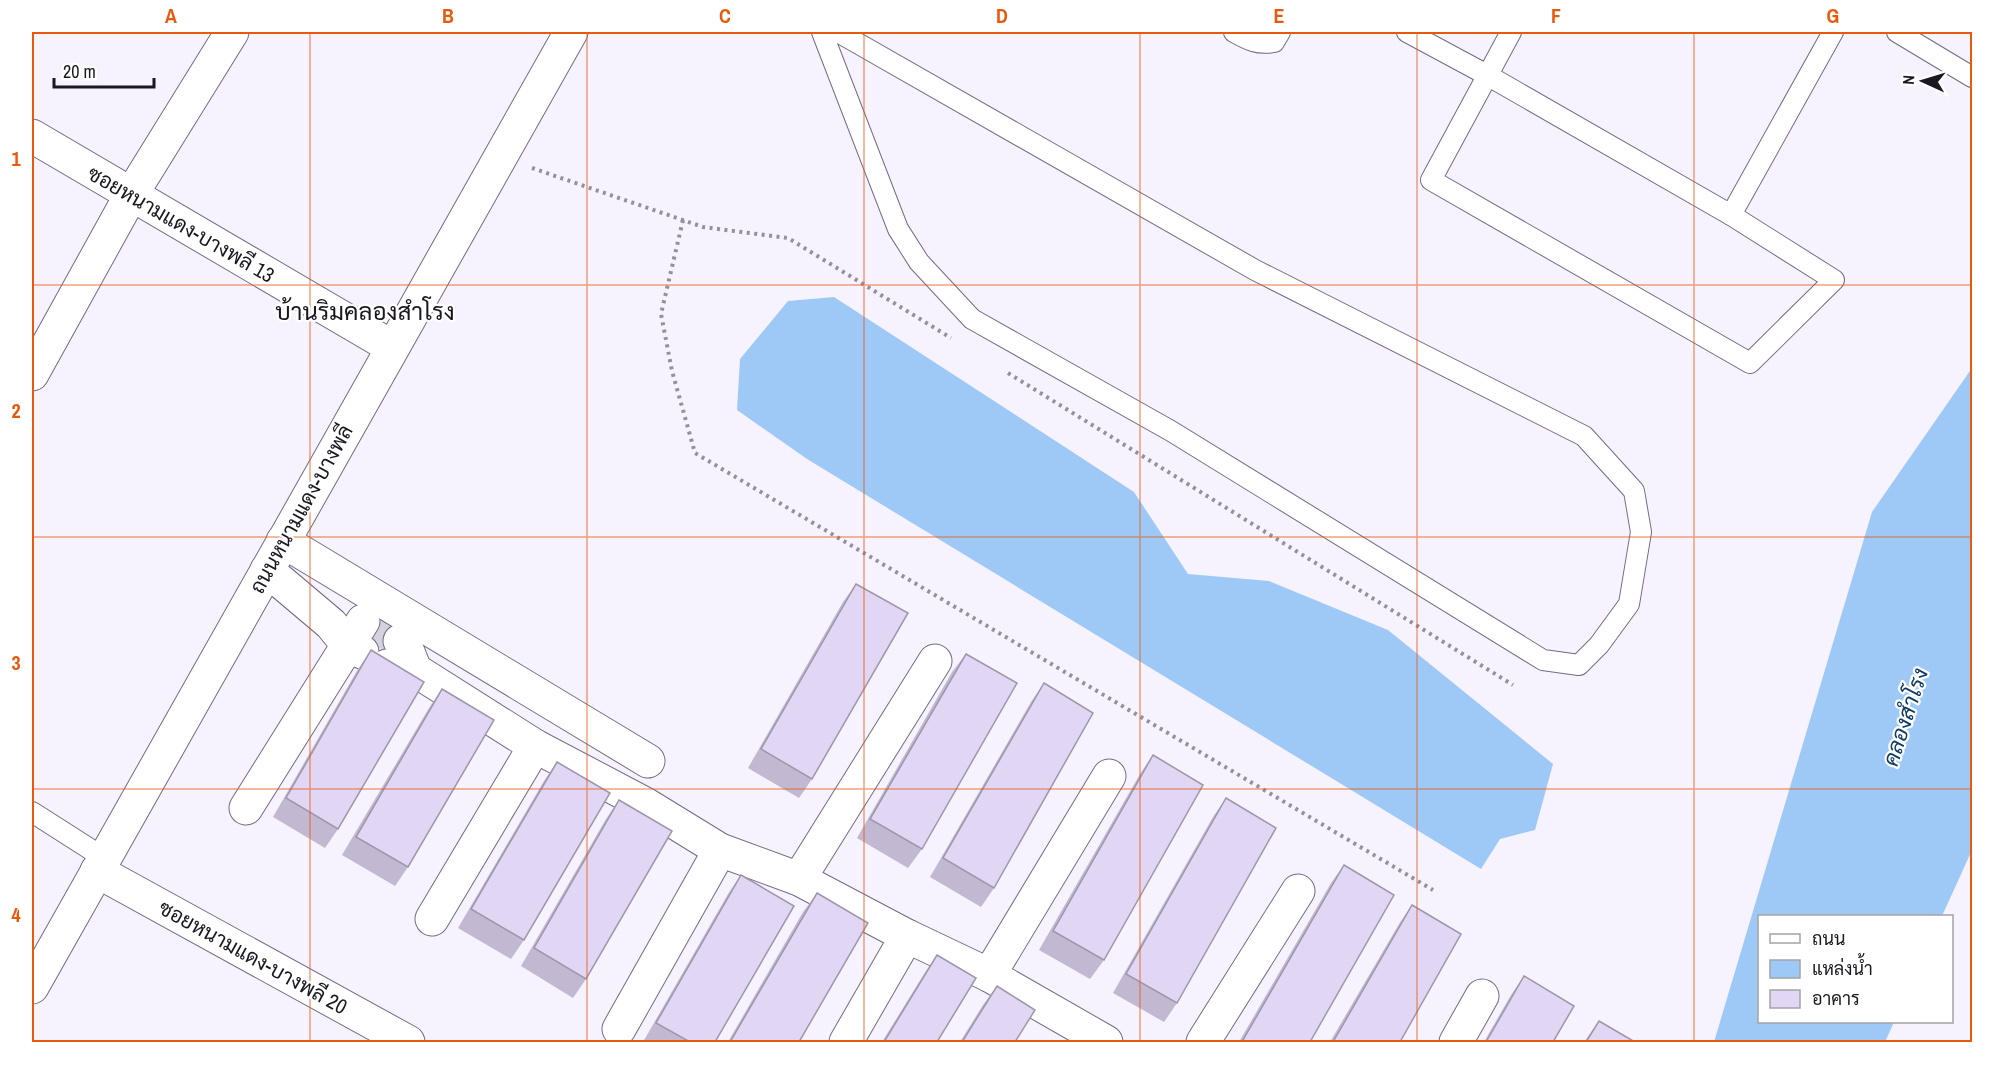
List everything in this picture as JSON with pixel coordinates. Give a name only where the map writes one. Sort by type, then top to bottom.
[{"type":"street","points":[[32,374],[131,195],[232,32]]},
{"type":"street","name":"ถนนหนามแดง-บางพลี","points":[[34,974],[100,865],[571,32]]},
{"type":"street","name":"ซอยหนามแดง-บางพลี 13","points":[[32,136],[392,347]]},
{"type":"street","points":[[283,541],[648,761]]},
{"type":"street","points":[[267,570],[373,643],[536,746],[645,804],[720,850],[799,879],[907,936],[989,975],[1070,1034],[1106,1042]]},
{"type":"street","points":[[246,808],[373,643]]},
{"type":"street","points":[[799,879],[935,662]]},
{"type":"street","points":[[432,919],[536,746]]},
{"type":"street","points":[[989,975],[1109,776]]},
{"type":"street","points":[[619,1029],[720,850]]},
{"type":"street","name":"ซอยหนามแดง-บางพลี 20","points":[[100,865],[408,1042]]},
{"type":"street","points":[[1203,1042],[1298,891]]},
{"type":"street","points":[[846,1042],[907,936]]},
{"type":"street","points":[[1456,1042],[1482,996]]},
{"type":"lane","points":[[822,32],[898,229],[919,262],[972,319],[1171,431],[1543,660],[1580,665],[1599,645],[1629,604],[1641,532],[1634,490],[1584,436],[1255,270],[838,32]]},
{"type":"lane","points":[[1234,32],[1263,45],[1274,42],[1280,32]]},
{"type":"lane","points":[[1407,32],[1487,75],[1731,215],[1834,280],[1750,363],[1431,180],[1487,75],[1511,32]]},
{"type":"lane","points":[[1731,215],[1833,32]]},
{"type":"lane","points":[[1897,32],[1972,77]]},
{"type":"lane","points":[[32,812],[100,865]]},
{"type":"path","points":[[500,156],[703,227],[788,238],[959,343]]},
{"type":"path","points":[[683,220],[661,314],[672,371],[695,453],[1432,890]]},
{"type":"path","points":[[1000,368],[1513,685]]},
{"type":"water","points":[[834,297],[1134,492],[1188,574],[1269,581],[1388,630],[1553,764],[1535,830],[1500,839],[1481,869],[807,459],[737,410],[740,359],[788,301]]},
{"type":"water","name":"คลองสำโรง","points":[[1972,368],[1972,850],[1942,915],[1758,915],[1758,1023],[1894,1023],[1885,1042],[1714,1042],[1872,512]]},
{"type":"building","points":[[856,584],[908,613],[812,779],[761,749]]},
{"type":"building","points":[[371,650],[424,682],[338,829],[286,798]]},
{"type":"building","points":[[966,654],[1017,683],[922,849],[870,819]]},
{"type":"building","points":[[1044,683],[1093,713],[994,888],[943,858]]},
{"type":"building","points":[[442,689],[494,720],[408,867],[356,837]]},
{"type":"building","points":[[1153,755],[1203,785],[1104,960],[1053,931]]},
{"type":"building","points":[[557,762],[610,793],[524,940],[471,909]]},
{"type":"building","points":[[1226,798],[1276,828],[1177,1003],[1126,974]]},
{"type":"building","points":[[619,800],[672,831],[586,979],[534,948]]},
{"type":"building","points":[[1344,865],[1394,895],[1310,1042],[1248,1042],[1243,1040]]},
{"type":"building","points":[[741,875],[794,906],[715,1042],[690,1042],[656,1023]]},
{"type":"building","points":[[817,893],[868,923],[799,1042],[730,1042]]},
{"type":"building","points":[[1412,905],[1461,934],[1400,1042],[1333,1042]]},
{"type":"building","points":[[937,955],[976,978],[937,1042],[884,1042]]},
{"type":"building","points":[[1524,976],[1574,1006],[1553,1042],[1486,1042]]},
{"type":"building","points":[[997,986],[1035,1010],[1015,1042],[962,1042]]},
{"type":"building","points":[[1599,1021],[1635,1042],[1586,1042]]},
{"type":"tunnel","points":[[376,627],[400,641]]},
{"type":"district","name":"บ้านริมคลองสำโรง","points":[[365,311]]}]
